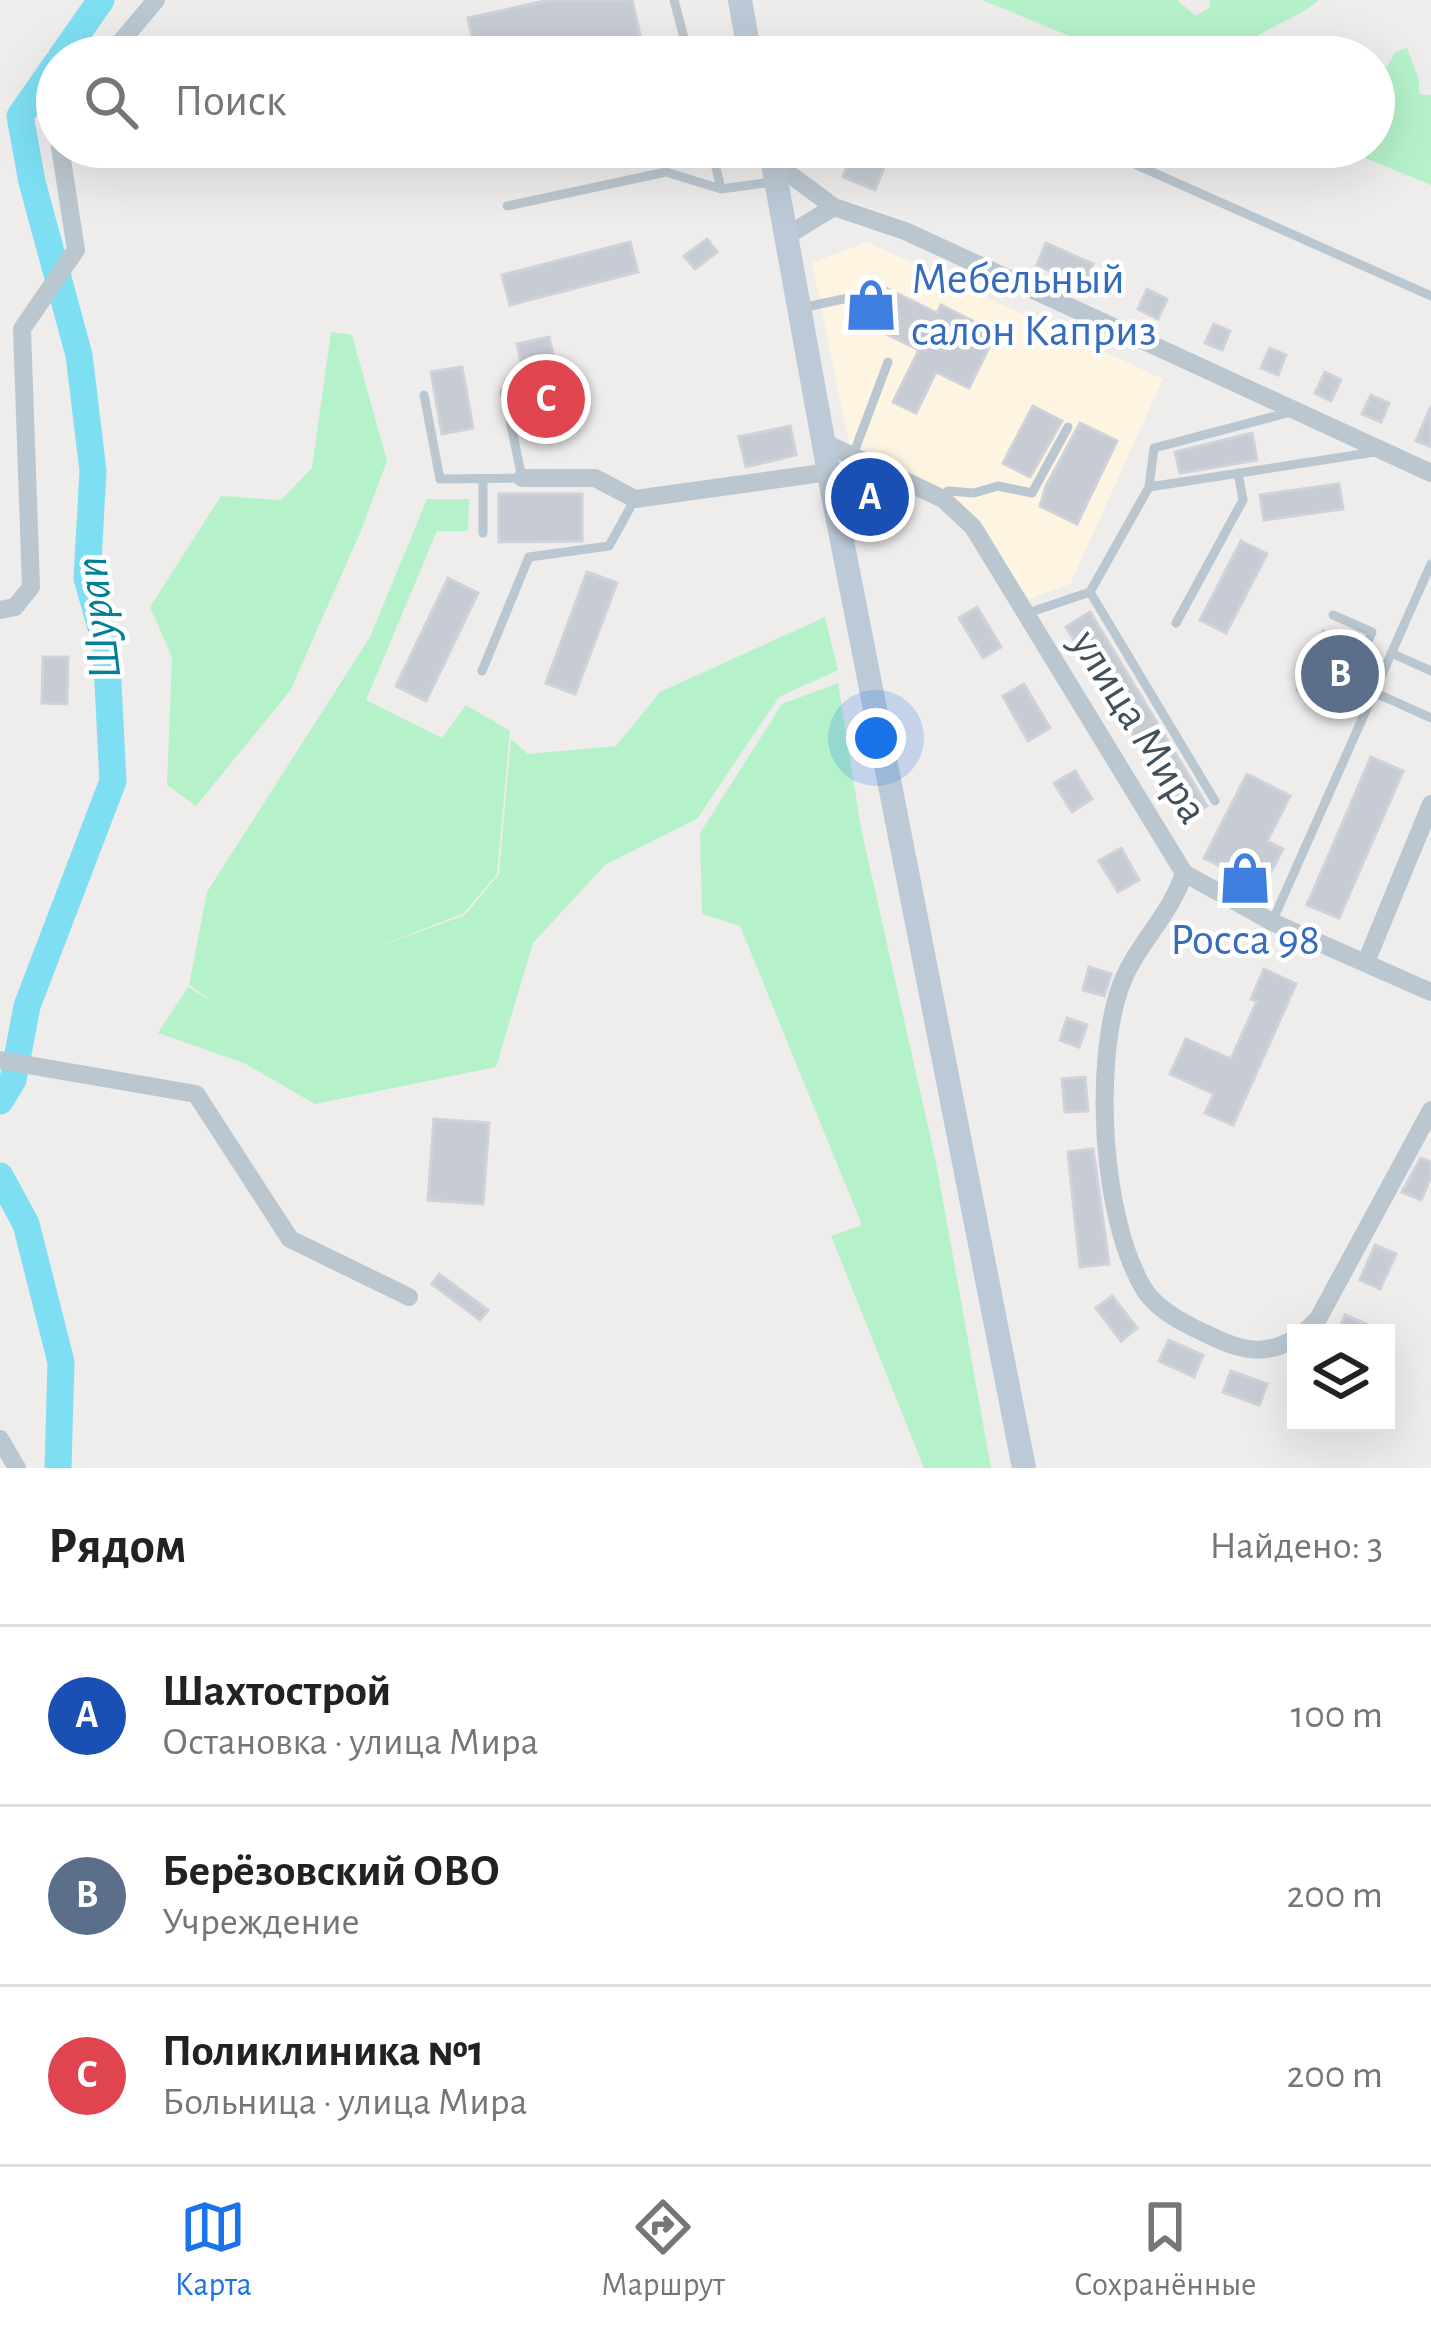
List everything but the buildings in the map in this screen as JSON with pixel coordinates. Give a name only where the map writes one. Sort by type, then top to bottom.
[{"type":"main road","points":[[740,0],[747,36]]},
{"type":"main road","points":[[775,168],[823,442],[1024,1468]]},
{"type":"street","points":[[126,36],[156,0]]},
{"type":"street","points":[[0,610],[15,607],[31,587],[22,329],[76,250],[63,168]]},
{"type":"street","points":[[781,168],[834,207],[905,231],[1431,472]]},
{"type":"street","points":[[788,235],[834,207]]},
{"type":"street","name":"улица Мира","points":[[823,442],[943,500],[973,527],[1184,873],[1272,922],[1431,992]]},
{"type":"street","points":[[522,478],[595,478],[635,500],[896,475]]},
{"type":"street","points":[[1366,962],[1422,852],[1431,803]]},
{"type":"street","points":[[1184,873],[1176,898],[1122,982],[1106,1045],[1108,1162],[1127,1249],[1146,1292],[1174,1318],[1229,1345],[1255,1352],[1287,1343]]},
{"type":"street","points":[[0,1060],[196,1094],[290,1239],[409,1297]]},
{"type":"street","points":[[1312,1324],[1431,1110]]},
{"type":"street","points":[[0,1439],[17,1468]]},
{"type":"lane","points":[[674,0],[683,36]]},
{"type":"lane","points":[[716,168],[722,189]]},
{"type":"lane","points":[[507,206],[666,172],[722,189],[764,168]]},
{"type":"lane","points":[[1143,168],[1431,296]]},
{"type":"lane","points":[[801,308],[848,298]]},
{"type":"lane","points":[[853,455],[888,362]]},
{"type":"lane","points":[[424,395],[440,479],[522,478],[504,392]]},
{"type":"lane","points":[[1024,615],[1090,592],[1149,487],[1154,448],[1297,411]]},
{"type":"lane","points":[[943,500],[949,491],[974,493],[998,486],[1032,493],[1068,427]]},
{"type":"lane","points":[[1149,487],[1384,451]]},
{"type":"lane","points":[[1176,623],[1243,500],[1238,473]]},
{"type":"lane","points":[[483,479],[483,533]]},
{"type":"lane","points":[[482,671],[529,557],[609,546],[635,500]]},
{"type":"lane","points":[[1272,922],[1431,563]]},
{"type":"lane","points":[[1090,592],[1215,801]]},
{"type":"lane","points":[[1333,615],[1372,632],[1349,681],[1431,718]]},
{"type":"lane","points":[[1391,653],[1431,671]]},
{"type":"shaded area","points":[[867,242],[1163,379],[1070,584],[1029,599],[979,525],[948,493],[894,464],[851,452],[812,263]]},
{"type":"green space","points":[[982,0],[1177,0],[1196,16],[1210,7],[1209,0],[1319,0],[1258,36],[1069,36]]},
{"type":"green space","points":[[1407,48],[1419,94],[1431,95],[1431,185],[1389,168],[1395,168],[1395,52]]},
{"type":"green space","points":[[331,332],[352,335],[387,461],[290,691],[196,806],[167,785],[172,657],[150,607],[221,496],[281,500],[312,468]]},
{"type":"green space","points":[[427,499],[469,499],[468,531],[437,531],[366,700],[442,738],[466,705],[510,731],[497,874],[464,913],[372,949],[465,915],[499,874],[511,739],[528,754],[616,746],[660,692],[825,617],[838,670],[779,697],[697,819],[605,865],[533,943],[496,1067],[315,1104],[244,1063],[158,1033],[188,987],[216,1004],[189,985],[207,892],[370,637]]},
{"type":"green space","points":[[838,683],[861,828],[936,1162],[991,1468],[924,1468],[831,1236],[862,1225],[740,926],[702,914],[700,833],[782,704]]},
{"type":"waterway","name":"Шурап","points":[[76,36],[101,0]]},
{"type":"waterway","name":"Шурап","points":[[0,1101],[13,1080],[27,1006],[113,781],[106,645],[87,578],[93,471],[79,355],[32,182],[20,116],[36,93]]},
{"type":"waterway","name":"Шурап","points":[[0,1176],[26,1224],[61,1362],[58,1468]]},
{"type":"place","name":"Мебельный салон Каприз","points":[[871,305]]},
{"type":"place","name":"Поликлиника №1","points":[[546,399]]},
{"type":"place","name":"Шахтострой","points":[[870,497]]},
{"type":"place","name":"Берёзовский ОВО","points":[[1340,674]]},
{"type":"place","name":"Росса 98","points":[[1245,878]]}]
